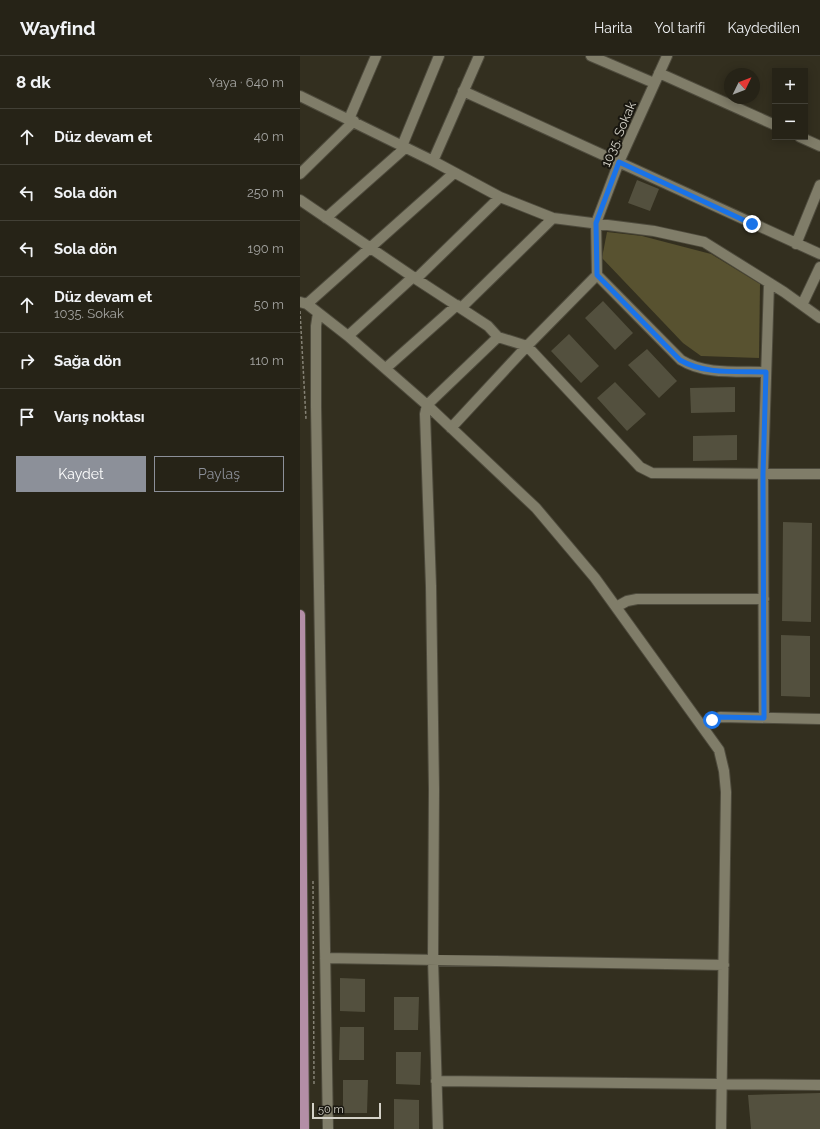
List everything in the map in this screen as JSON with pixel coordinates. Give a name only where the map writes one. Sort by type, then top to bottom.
[{"type":"main road","points":[[300,615],[304,1129]]},
{"type":"street","points":[[300,174],[351,120],[376,56]]},
{"type":"street","points":[[326,218],[403,147],[439,56]]},
{"type":"street","points":[[434,161],[479,56]]},
{"type":"street","points":[[590,56],[654,83]]},
{"type":"street","name":"1035. Sokak","points":[[596,223],[619,162],[667,56]]},
{"type":"street","points":[[659,72],[772,125]]},
{"type":"street","points":[[463,92],[820,254]]},
{"type":"street","points":[[300,96],[434,161],[500,197],[554,218],[654,231],[704,242],[769,283],[820,318]]},
{"type":"street","points":[[807,140],[820,146]]},
{"type":"street","points":[[454,173],[370,248],[304,303],[348,336],[386,368],[536,508],[595,578],[719,750],[726,781],[721,1129]]},
{"type":"street","points":[[796,244],[820,185]]},
{"type":"street","points":[[348,336],[415,278],[500,197]]},
{"type":"street","points":[[300,200],[488,326],[498,337],[527,346],[640,467],[652,473],[820,474]]},
{"type":"street","points":[[386,368],[459,306],[554,218]]},
{"type":"street","points":[[596,223],[597,275],[680,360],[686,364],[706,370],[766,372]]},
{"type":"street","points":[[802,305],[820,267]]},
{"type":"street","points":[[451,428],[527,346],[597,275]]},
{"type":"street","points":[[764,718],[763,474],[769,283]]},
{"type":"street","points":[[318,313],[316,326],[316,406],[328,1129]]},
{"type":"street","points":[[438,1129],[433,959],[434,789],[431,586],[425,414],[427,405],[498,337]]},
{"type":"street","points":[[616,607],[627,601],[637,599],[764,599]]},
{"type":"street","points":[[702,727],[712,720],[720,717],[820,719]]},
{"type":"street","points":[[325,958],[724,965]]},
{"type":"street","points":[[436,1080],[820,1085]]},
{"type":"shaded area","points":[[607,232],[642,236],[711,254],[760,284],[759,358],[701,356],[683,343],[602,258]]},
{"type":"building","points":[[637,180],[659,189],[650,211],[628,203]]},
{"type":"building","points":[[603,301],[633,333],[615,350],[585,318]]},
{"type":"building","points":[[569,334],[599,366],[581,383],[551,351]]},
{"type":"building","points":[[647,349],[677,381],[659,398],[628,365]]},
{"type":"building","points":[[615,382],[646,414],[627,431],[597,398]]},
{"type":"building","points":[[735,387],[735,412],[691,413],[690,388]]},
{"type":"building","points":[[737,435],[737,460],[693,461],[693,436]]},
{"type":"building","points":[[783,522],[812,523],[811,622],[782,621]]},
{"type":"building","points":[[781,635],[810,636],[810,697],[781,696]]},
{"type":"building","points":[[340,978],[365,979],[365,1012],[340,1011]]},
{"type":"building","points":[[394,997],[419,997],[418,1030],[394,1030]]},
{"type":"building","points":[[340,1027],[364,1027],[364,1060],[339,1060]]},
{"type":"building","points":[[396,1052],[421,1052],[420,1085],[396,1084]]},
{"type":"building","points":[[343,1080],[368,1080],[367,1113],[343,1113]]},
{"type":"building","points":[[820,1093],[820,1129],[751,1129],[748,1095]]},
{"type":"building","points":[[394,1099],[419,1100],[419,1129],[394,1129]]},
{"type":"route","points":[[712,720],[720,717],[764,718],[763,474],[766,372],[706,370],[699,369],[680,360],[597,275],[596,223],[619,162],[752,224]]}]
